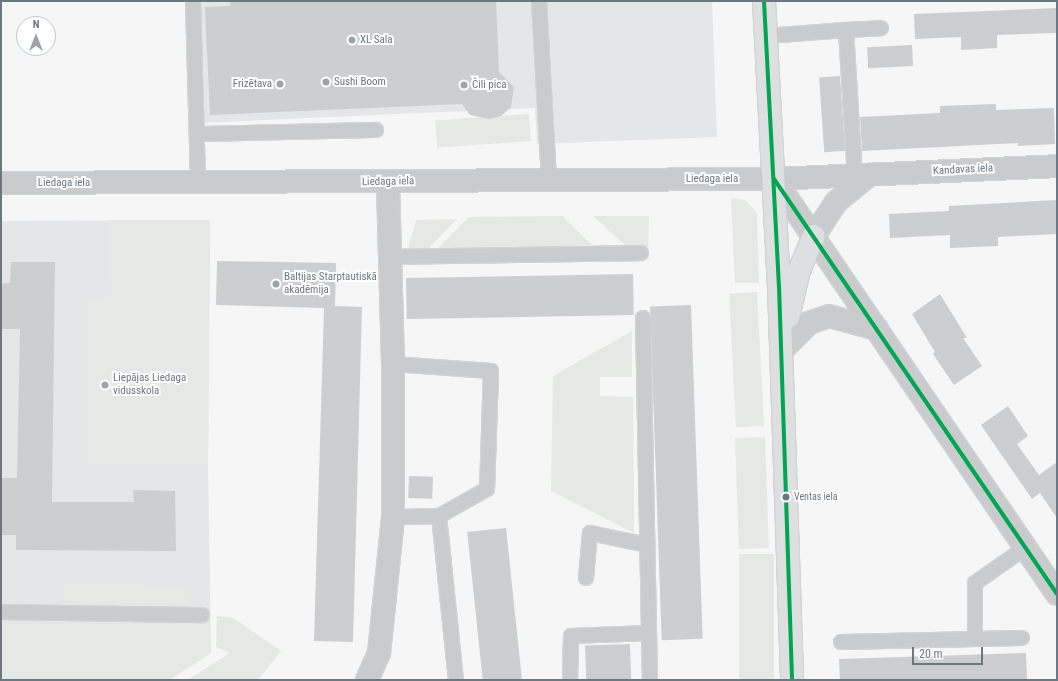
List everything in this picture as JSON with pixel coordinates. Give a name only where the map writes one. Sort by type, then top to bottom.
[{"type":"main road","points":[[764,1],[774,179],[792,680]]},
{"type":"main road","points":[[781,351],[799,271],[814,236]]},
{"type":"street","name":"Kandavas iela","points":[[774,179],[1057,166]]},
{"type":"street","points":[[814,236],[836,202],[862,176]]},
{"type":"street","name":"Liedaga iela","points":[[1,183],[774,179]]},
{"type":"street","points":[[774,179],[1057,594]]},
{"type":"street","points":[[367,680],[379,654],[393,517],[393,364],[391,257],[387,224],[388,182]]},
{"type":"street","points":[[781,351],[810,324],[829,316],[877,329]]},
{"type":"lane","points":[[193,1],[198,134],[198,183]]},
{"type":"lane","points":[[539,1],[549,180]]},
{"type":"lane","points":[[766,36],[881,28]]},
{"type":"lane","points":[[846,30],[862,176]]},
{"type":"lane","points":[[198,134],[376,130]]},
{"type":"lane","points":[[391,257],[641,253]]},
{"type":"lane","points":[[643,318],[650,680]]},
{"type":"lane","points":[[393,364],[491,371],[487,489],[439,516],[393,517]]},
{"type":"lane","points":[[439,516],[456,680]]},
{"type":"lane","points":[[586,578],[590,534],[647,544]]},
{"type":"lane","points":[[975,639],[975,583],[1025,548]]},
{"type":"lane","points":[[1,612],[202,615]]},
{"type":"lane","points":[[570,680],[571,636],[649,633]]},
{"type":"lane","points":[[841,642],[1022,638]]},
{"type":"shaded area","points":[[195,1],[712,1],[717,137],[537,144],[535,108],[200,123]]},
{"type":"shaded area","points":[[529,114],[531,141],[437,147],[435,121]]},
{"type":"shaded area","points":[[731,198],[745,200],[757,213],[759,283],[735,283]]},
{"type":"shaded area","points":[[562,216],[592,245],[433,253],[469,217]]},
{"type":"shaded area","points":[[593,216],[649,216],[648,248],[627,247]]},
{"type":"shaded area","points":[[457,219],[425,252],[407,252],[416,220]]},
{"type":"shaded area","points":[[110,220],[210,220],[208,465],[87,464],[88,298],[109,298]]},
{"type":"shaded area","name":"Liepājas Liedaga vidusskola","points":[[210,220],[208,465],[211,653],[169,680],[1,680],[1,221]]},
{"type":"shaded area","points":[[757,292],[764,426],[736,427],[729,293]]},
{"type":"shaded area","points":[[632,331],[632,377],[600,377],[600,396],[633,397],[634,533],[551,491],[553,376]]},
{"type":"shaded area","points":[[765,437],[769,548],[739,549],[735,438]]},
{"type":"shaded area","points":[[739,554],[774,554],[774,680],[739,680]]},
{"type":"shaded area","points":[[65,584],[190,586],[190,604],[65,602]]},
{"type":"shaded area","points":[[217,616],[233,618],[281,651],[258,680],[187,680],[230,653],[216,647]]},
{"type":"shaded area","points":[[1,624],[210,624],[211,653],[169,680],[1,680]]},
{"type":"building","name":"XL Sala","points":[[230,1],[496,1],[499,72],[514,87],[511,107],[501,116],[489,119],[470,115],[462,104],[210,115],[205,7],[230,6]]},
{"type":"building","points":[[1057,8],[1057,33],[997,35],[997,48],[961,50],[961,37],[915,39],[914,14]]},
{"type":"building","points":[[912,45],[913,66],[868,68],[867,47]]},
{"type":"building","points":[[840,76],[845,151],[824,152],[819,77]]},
{"type":"building","points":[[996,104],[996,110],[1054,108],[1055,144],[1018,146],[1018,143],[862,151],[860,117],[940,113],[940,106]]},
{"type":"building","points":[[1057,200],[1057,234],[998,237],[998,246],[950,248],[950,235],[890,238],[889,214],[949,211],[949,206]]},
{"type":"building","points":[[217,261],[336,263],[335,306],[362,307],[353,642],[314,641],[324,308],[216,305]]},
{"type":"building","points":[[11,262],[55,262],[52,502],[134,502],[133,490],[175,491],[176,551],[16,550],[16,535],[1,535],[1,478],[17,478],[20,329],[1,329],[1,284],[10,283]]},
{"type":"building","points":[[633,274],[634,315],[407,319],[406,278]]},
{"type":"building","points":[[940,294],[967,338],[963,338],[982,366],[954,385],[933,354],[935,352],[912,314]]},
{"type":"building","points":[[691,305],[703,639],[662,640],[650,306]]},
{"type":"building","points":[[1008,406],[1028,436],[1017,444],[1039,475],[1057,462],[1057,518],[1040,493],[1032,499],[981,425]]},
{"type":"building","points":[[409,476],[433,477],[432,499],[408,498]]},
{"type":"building","points":[[506,528],[522,680],[483,680],[467,532]]},
{"type":"building","points":[[630,644],[631,680],[586,680],[585,646]]},
{"type":"building","points":[[1026,653],[1027,680],[840,680],[839,659]]},
{"type":"transit line","points":[[764,1],[779,286],[792,680]]},
{"type":"transit line","points":[[774,179],[1057,594]]},
{"type":"place","name":"XL Sala","points":[[352,40]]},
{"type":"place","name":"Sushi Boom","points":[[326,82]]},
{"type":"place","name":"Frizētava","points":[[280,84]]},
{"type":"place","name":"Čili pica","points":[[464,85]]},
{"type":"place","name":"Baltijas Starptautiskā akadēmija","points":[[276,284]]},
{"type":"place","name":"Liepājas Liedaga vidusskola","points":[[105,385]]},
{"type":"place","name":"Ventas iela","points":[[786,497]]}]
